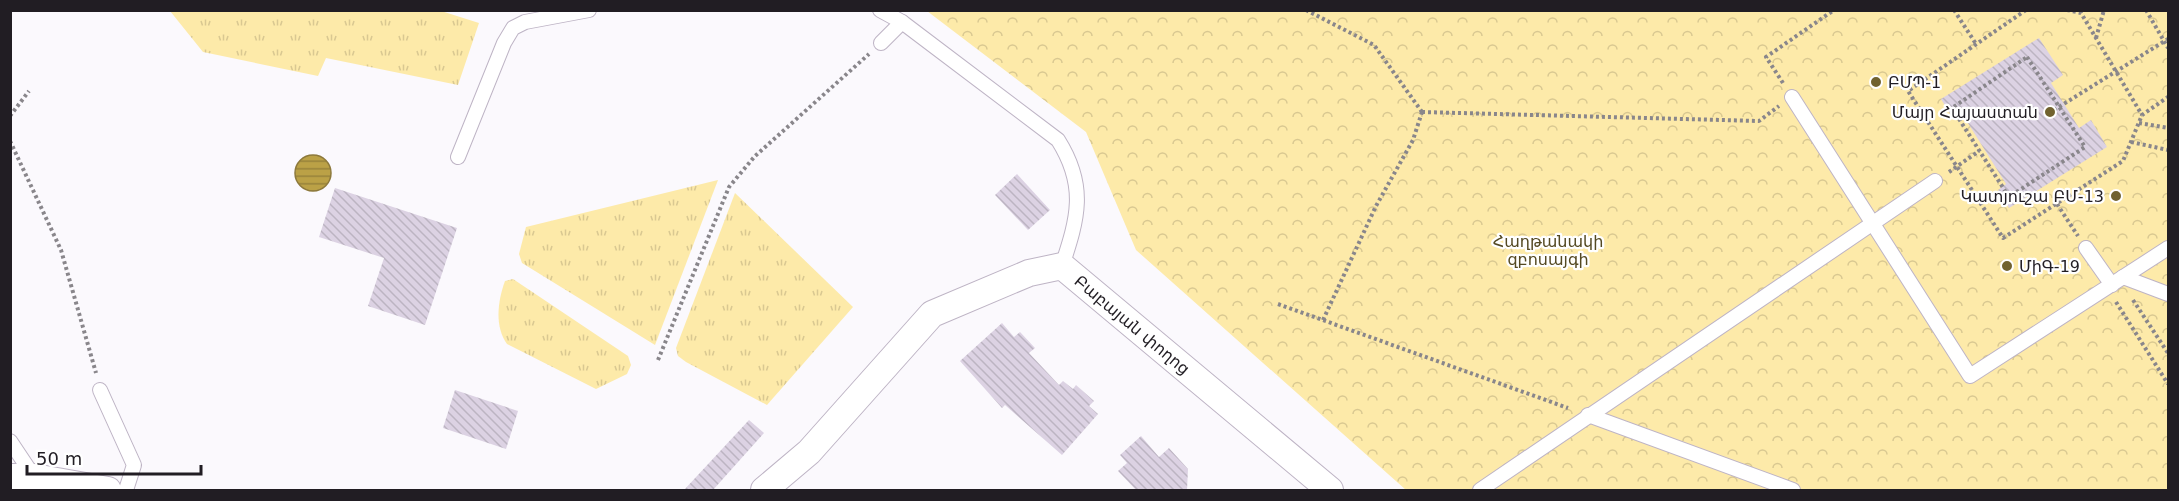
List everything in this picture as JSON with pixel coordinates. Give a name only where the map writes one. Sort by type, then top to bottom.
[{"type":"street","name":"Բաբայան փողոց","points":[[764,490],[809,452],[932,314],[1029,273],[1062,266],[1330,490]]},
{"type":"street","points":[[22,477],[108,490]]},
{"type":"lane","points":[[458,157],[504,43],[513,28],[525,22],[589,10]]},
{"type":"lane","points":[[880,10],[902,22],[1058,140],[1071,160],[1077,211],[1076,222],[1062,266]]},
{"type":"lane","points":[[881,43],[902,22]]},
{"type":"lane","points":[[1792,97],[1970,376],[2169,248]]},
{"type":"lane","points":[[1480,490],[1935,181]]},
{"type":"lane","points":[[2083,244],[2115,282],[2169,294]]},
{"type":"lane","points":[[100,390],[134,465],[126,490]]},
{"type":"lane","points":[[1588,416],[1793,490]]},
{"type":"lane","points":[[10,441],[22,477]]},
{"type":"path","points":[[1306,10],[1374,45],[1422,112]]},
{"type":"path","points":[[1422,112],[1759,121],[1792,97],[1766,57],[1834,10]]},
{"type":"path","points":[[1954,10],[1976,44]]},
{"type":"path","points":[[2026,10],[1908,91],[1955,168],[2003,238],[2123,161],[2142,115],[2169,97]]},
{"type":"path","points":[[2067,10],[2081,12],[2142,115]]},
{"type":"path","points":[[2096,38],[2104,10]]},
{"type":"path","points":[[2146,10],[2169,48]]},
{"type":"path","points":[[2054,110],[2166,40]]},
{"type":"path","points":[[657,360],[729,187],[755,156],[881,43]]},
{"type":"path","points":[[2027,57],[2085,147],[2009,197],[1979,151],[1952,108],[2027,57]]},
{"type":"path","points":[[10,116],[29,91]]},
{"type":"path","points":[[2163,101],[2169,102]]},
{"type":"path","points":[[1323,320],[1376,206],[1413,140],[1422,112]]},
{"type":"path","points":[[2139,123],[2169,128]]},
{"type":"path","points":[[10,141],[61,250],[100,390]]},
{"type":"path","points":[[2131,142],[2169,150]]},
{"type":"path","points":[[1955,168],[1979,151]]},
{"type":"path","points":[[2057,204],[2083,244]]},
{"type":"path","points":[[2115,282],[2169,353]]},
{"type":"path","points":[[2115,282],[2169,384]]},
{"type":"path","points":[[1278,304],[1588,416]]},
{"type":"green space","points":[[438,10],[479,23],[458,85],[326,58],[318,76],[203,52],[170,11]]},
{"type":"green space","name":"Հաղթանակի զբոսայգի","points":[[927,11],[2168,11],[2168,490],[1406,490],[1136,250],[1086,132]]},
{"type":"green space","points":[[718,180],[655,345],[522,263],[519,254],[526,227]]},
{"type":"green space","points":[[735,193],[853,307],[767,405],[686,362],[678,356],[676,348]]},
{"type":"green space","points":[[513,279],[628,356],[631,365],[627,374],[596,389],[507,344],[500,329],[498,313],[505,281]]},
{"type":"shaded area","points":[[313,155],[326,160],[331,173],[326,186],[313,191],[300,186],[295,173],[300,160]]},
{"type":"building","points":[[2039,38],[2063,75],[2051,83],[2079,128],[2091,120],[2107,147],[2009,208],[1998,190],[2006,184],[1961,112],[1952,117],[1941,99]]},
{"type":"building","points":[[1017,174],[1050,210],[1028,230],[995,195]]},
{"type":"building","points":[[335,188],[457,228],[425,325],[368,306],[384,258],[319,237]]},
{"type":"building","points":[[1002,323],[1014,337],[1020,332],[1035,348],[1029,353],[1059,385],[1063,381],[1073,389],[1076,385],[1094,401],[1089,406],[1098,414],[1062,455],[1005,405],[1002,408],[960,361]]},
{"type":"building","points":[[455,390],[518,411],[506,449],[443,428]]},
{"type":"building","points":[[749,420],[764,433],[713,490],[684,490]]},
{"type":"building","points":[[1141,436],[1159,457],[1169,448],[1188,469],[1187,490],[1136,490],[1118,471],[1127,463],[1120,455]]},
{"type":"place","name":"ԲՄՊ-1","points":[[1876,82]]},
{"type":"place","name":"Մայր Հայաստան","points":[[2050,112]]},
{"type":"place","name":"Կատյուշա ԲՄ-13","points":[[2116,196]]},
{"type":"place","name":"ՄիԳ-19","points":[[2007,266]]}]
